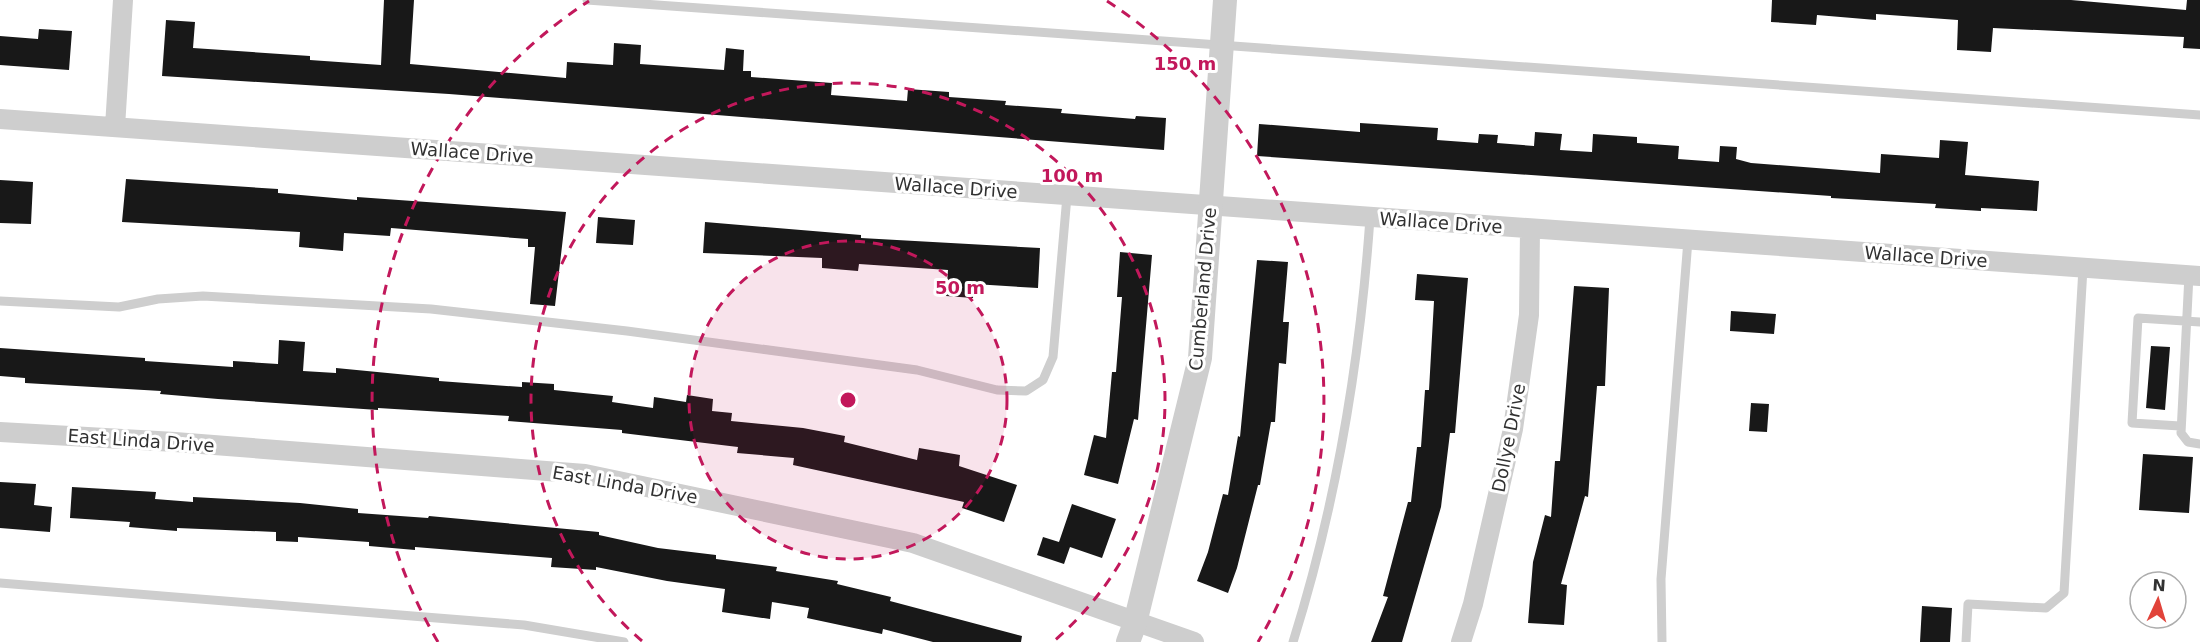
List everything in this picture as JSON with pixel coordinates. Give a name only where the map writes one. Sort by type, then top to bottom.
[{"type":"street","points":[[115,127],[123,0]]},
{"type":"street","name":"Cumberland Drive","points":[[1131,632],[1200,358],[1225,0]]},
{"type":"street","name":"Wallace Drive","points":[[0,119],[1530,230],[2194,275]]},
{"type":"street","name":"Dollye Drive","points":[[1461,642],[1473,604],[1513,429],[1529,315],[1530,230]]},
{"type":"street","name":"East Linda Drive","points":[[0,432],[175,442],[585,474],[913,543],[1131,632],[1194,642]]},
{"type":"lane","points":[[587,0],[2200,115]]},
{"type":"lane","points":[[0,301],[118,307],[158,299],[203,296],[431,309],[758,348],[916,370],[997,390],[1026,391],[1043,380],[1053,357],[1067,196]]},
{"type":"lane","points":[[1293,642],[1313,577],[1350,396],[1370,218]]},
{"type":"lane","points":[[1662,642],[1661,579],[1688,240]]},
{"type":"lane","points":[[1966,642],[1968,604],[2046,608],[2064,593],[2083,268]]},
{"type":"lane","points":[[2194,275],[2186,321],[2180,426],[2183,438],[2200,444]]},
{"type":"lane","points":[[2180,426],[2132,423],[2138,318],[2200,322]]},
{"type":"lane","points":[[0,584],[525,625],[624,642]]},
{"type":"building","points":[[384,0],[414,0],[410,64],[566,78],[567,62],[613,65],[614,43],[641,45],[640,64],[724,70],[726,48],[744,50],[743,71],[751,71],[751,77],[832,83],[831,95],[907,101],[908,89],[949,92],[949,97],[1006,101],[1005,105],[1062,109],[1061,113],[1135,119],[1136,116],[1166,118],[1164,150],[449,94],[162,76],[166,20],[195,22],[193,48],[310,56],[310,60],[381,65]]},
{"type":"building","points":[[1772,0],[2071,0],[2186,10],[2187,0],[2200,0],[2200,49],[2183,48],[2184,37],[1993,28],[1991,52],[1957,50],[1958,20],[1876,14],[1876,20],[1817,15],[1816,25],[1771,22]]},
{"type":"building","points":[[39,29],[72,31],[69,70],[0,65],[0,36],[38,39]]},
{"type":"building","points":[[1360,123],[1438,128],[1437,140],[1478,143],[1479,134],[1498,135],[1497,143],[1534,146],[1535,132],[1562,134],[1560,150],[1592,152],[1593,134],[1637,137],[1637,143],[1679,146],[1678,159],[1719,162],[1720,146],[1737,147],[1736,159],[1751,163],[1880,173],[1881,154],[1939,158],[1940,140],[1968,142],[1965,175],[2039,181],[2037,211],[1935,208],[1936,204],[1257,156],[1259,124],[1360,132]]},
{"type":"building","points":[[126,179],[278,189],[278,193],[357,200],[357,197],[566,212],[555,306],[530,304],[535,247],[528,247],[528,239],[391,228],[390,236],[344,233],[343,251],[299,247],[300,232],[122,222]]},
{"type":"building","points":[[0,180],[33,182],[31,224],[0,223]]},
{"type":"building","points":[[598,217],[635,220],[633,245],[596,243]]},
{"type":"building","points":[[705,222],[861,235],[861,238],[1040,248],[1038,288],[974,284],[973,298],[946,296],[948,270],[859,264],[858,271],[822,268],[822,258],[703,253]]},
{"type":"building","points":[[1120,252],[1152,255],[1138,420],[1134,419],[1118,484],[1084,475],[1094,435],[1106,438],[1112,372],[1116,372],[1122,297],[1117,297]]},
{"type":"building","points":[[1257,260],[1288,262],[1283,322],[1289,322],[1286,364],[1279,363],[1275,422],[1271,422],[1260,485],[1258,485],[1237,568],[1228,593],[1197,581],[1208,552],[1223,494],[1228,495],[1238,436],[1240,437]]},
{"type":"building","points":[[1417,274],[1468,278],[1455,433],[1450,433],[1441,507],[1402,642],[1371,642],[1388,597],[1383,596],[1408,502],[1411,502],[1417,447],[1421,447],[1425,390],[1429,390],[1434,301],[1415,300]]},
{"type":"building","points":[[1574,286],[1609,288],[1605,386],[1597,386],[1588,497],[1585,496],[1561,584],[1567,585],[1564,625],[1528,623],[1533,562],[1545,515],[1551,517],[1555,461],[1560,461]]},
{"type":"building","points":[[1731,311],[1776,314],[1774,334],[1730,331]]},
{"type":"building","points":[[279,340],[305,342],[303,371],[336,373],[336,368],[439,378],[439,381],[522,387],[522,382],[554,384],[554,390],[613,396],[612,402],[653,408],[654,397],[686,402],[687,395],[713,399],[712,411],[732,413],[731,421],[803,428],[845,436],[844,442],[917,460],[919,448],[960,455],[959,466],[1017,485],[1004,522],[962,508],[964,502],[793,465],[794,458],[737,453],[738,447],[622,433],[622,430],[508,421],[509,416],[378,408],[378,410],[160,394],[161,391],[25,383],[25,378],[0,376],[0,348],[145,358],[145,361],[233,367],[233,361],[278,364]]},
{"type":"building","points":[[2151,346],[2170,347],[2165,410],[2146,408]]},
{"type":"building","points":[[1751,403],[1769,404],[1767,432],[1749,431]]},
{"type":"building","points":[[2143,454],[2193,457],[2189,513],[2139,510]]},
{"type":"building","points":[[0,482],[36,484],[34,505],[52,507],[50,532],[0,528]]},
{"type":"building","points":[[72,487],[156,492],[155,499],[193,502],[193,497],[300,503],[358,509],[358,513],[428,518],[429,516],[599,532],[599,535],[658,548],[716,555],[716,559],[777,567],[776,571],[838,581],[837,584],[891,597],[890,601],[1022,636],[1021,642],[933,642],[883,629],[882,634],[807,618],[809,608],[772,602],[770,619],[722,612],[725,589],[667,581],[596,567],[596,570],[551,567],[552,558],[415,547],[415,550],[369,546],[369,542],[298,537],[298,542],[276,541],[276,532],[177,528],[177,531],[129,527],[130,522],[70,518]]},
{"type":"building","points":[[1072,504],[1116,519],[1102,558],[1070,547],[1064,564],[1037,555],[1043,537],[1059,542]]},
{"type":"building","points":[[1922,606],[1952,608],[1950,642],[1920,642]]}]
